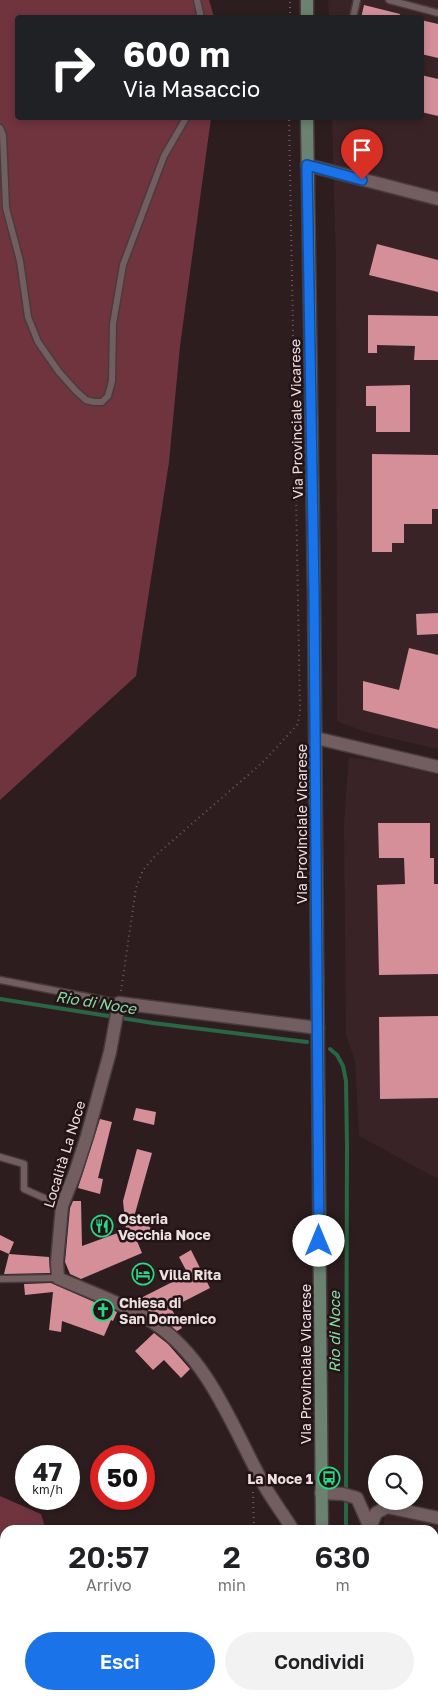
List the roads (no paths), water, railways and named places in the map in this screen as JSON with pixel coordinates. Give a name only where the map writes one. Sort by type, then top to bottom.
[{"type":"main road","points":[[306,0],[306,15]]},
{"type":"main road","name":"Via Provinciale Vicarese","points":[[307,120],[316,738],[322,1525]]},
{"type":"street","points":[[307,165],[438,199]]},
{"type":"street","points":[[316,738],[438,767]]},
{"type":"street","points":[[118,1012],[318,1028]]},
{"type":"street","name":"Località La Noce","points":[[58,1278],[57,1262],[62,1206],[87,1136],[110,1052],[118,1012]]},
{"type":"street","points":[[58,1278],[124,1306],[154,1323],[181,1346],[199,1365],[224,1408],[265,1487],[291,1525]]},
{"type":"street","points":[[321,1493],[347,1495],[357,1498],[370,1525]]},
{"type":"street","points":[[372,1525],[376,1512],[387,1507],[438,1518]]},
{"type":"lane","points":[[197,0],[200,15]]},
{"type":"lane","points":[[354,15],[357,0]]},
{"type":"lane","points":[[389,0],[438,13]]},
{"type":"lane","points":[[0,128],[3,135],[6,208],[20,261],[28,317],[38,342],[58,372],[86,400],[102,402],[108,396],[112,382],[113,324],[123,265],[164,156],[185,120]]},
{"type":"lane","points":[[0,980],[118,1012]]},
{"type":"lane","points":[[0,1157],[24,1164],[24,1189],[62,1206]]},
{"type":"lane","points":[[0,1279],[58,1278]]},
{"type":"waterway","name":"Rio di Noce","points":[[0,999],[153,1023],[307,1042]]},
{"type":"waterway","name":"Rio di Noce","points":[[330,1049],[337,1055],[343,1066],[346,1081],[346,1492]]},
{"type":"waterway","name":"Rio di Noce","points":[[346,1499],[346,1525]]},
{"type":"place","name":"Osteria Vecchia Noce","points":[[102,1226]]},
{"type":"place","name":"Villa Rita","points":[[143,1274]]},
{"type":"place","name":"Chiesa di San Domenico","points":[[103,1310]]},
{"type":"place","name":"La Noce 1","points":[[329,1478]]}]
